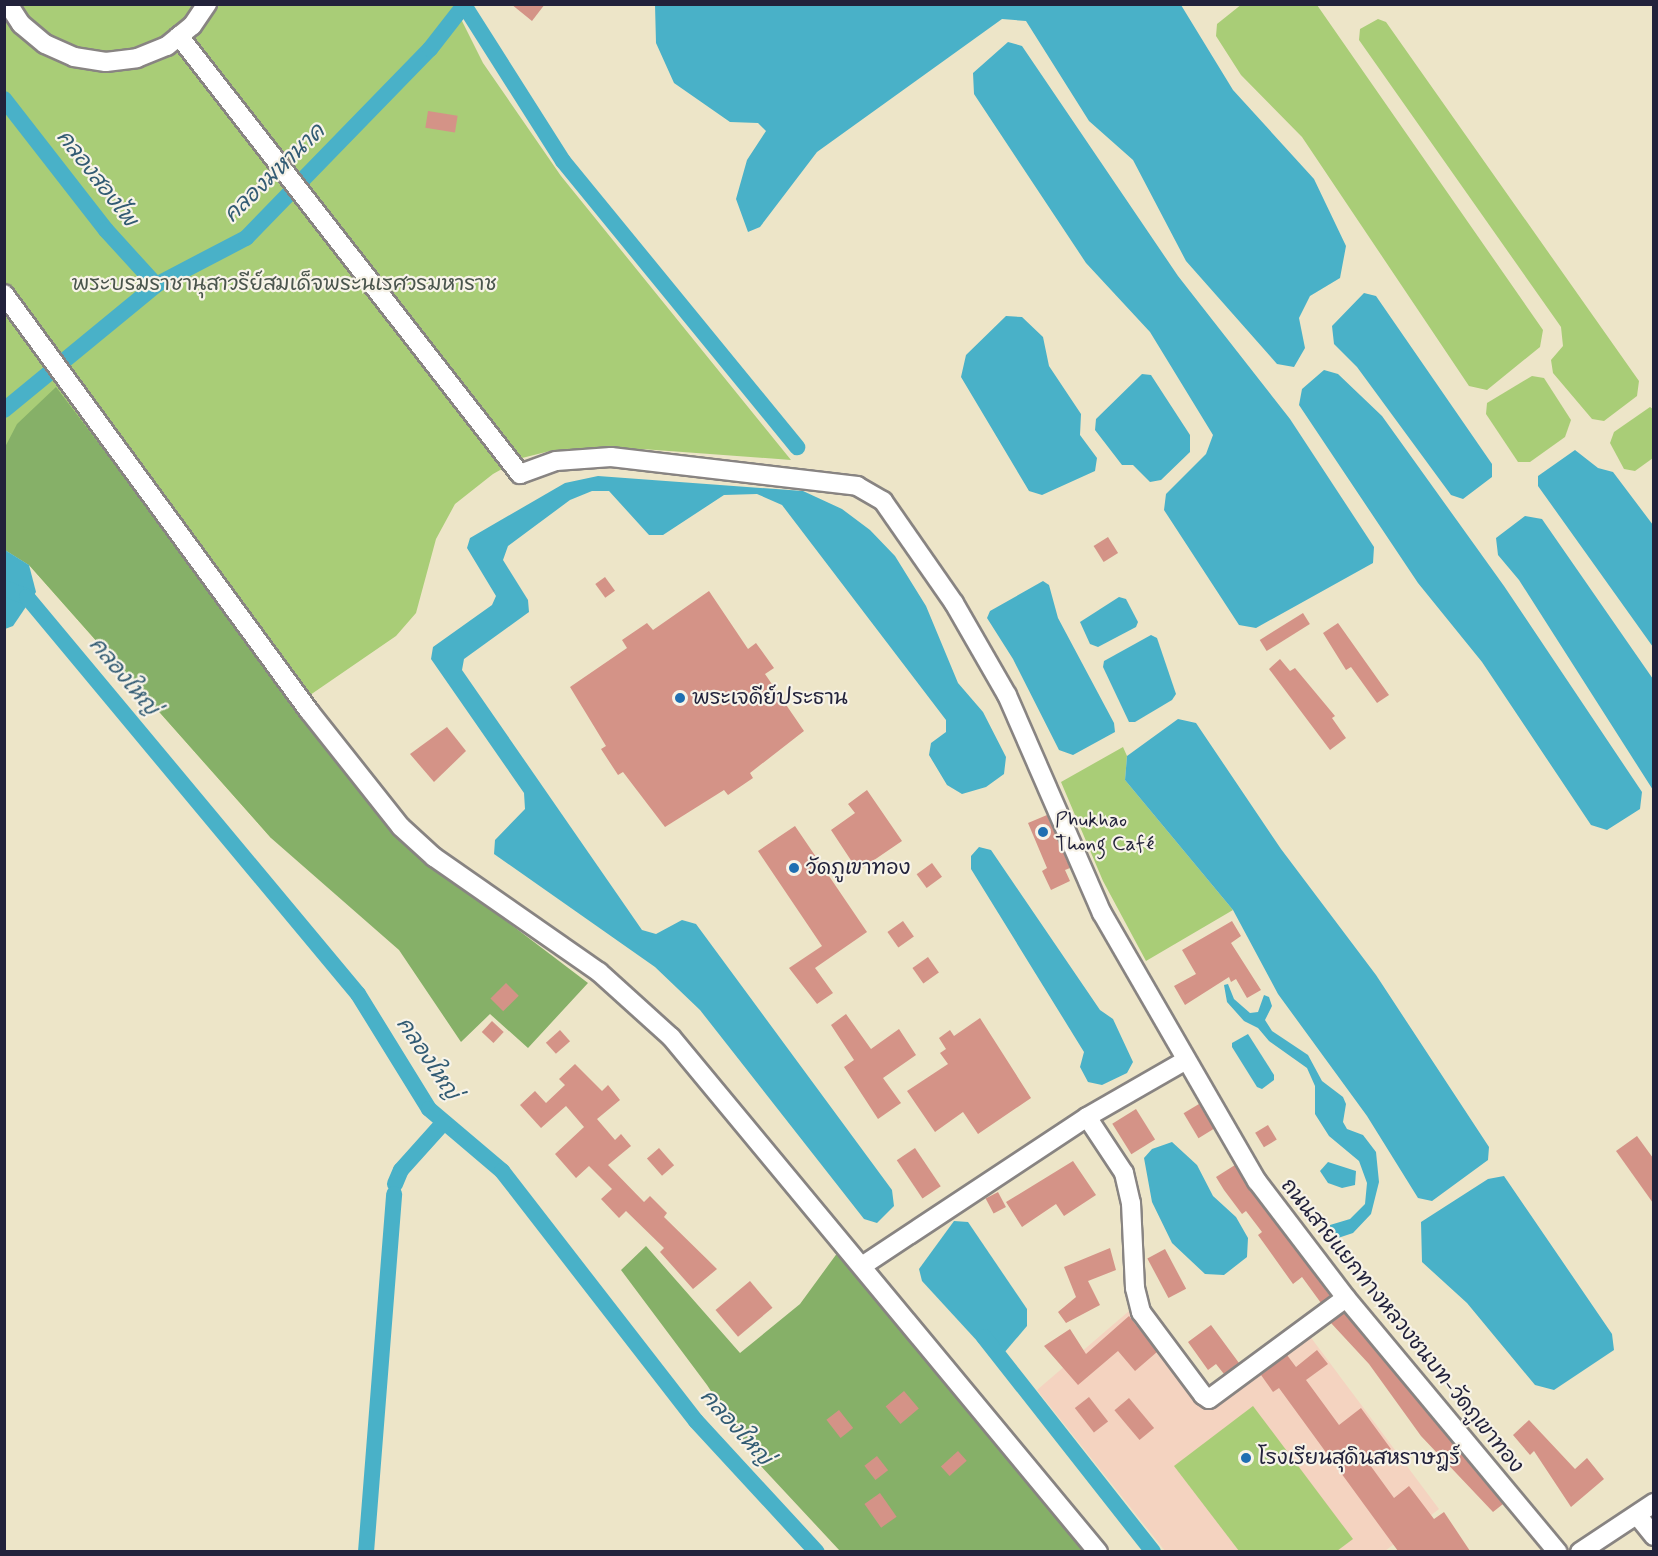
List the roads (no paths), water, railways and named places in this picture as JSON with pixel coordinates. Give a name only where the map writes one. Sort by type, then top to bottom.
[{"type":"street","points":[[8,4],[21,24],[45,44],[74,57],[105,62],[137,58],[179,36],[207,4]]},
{"type":"street","name":"ถนนสายแยกทางหลวงชนบท-วัดภูเขาทอง","points":[[179,36],[520,474],[556,461],[611,457],[858,486],[882,501],[954,603],[1007,695],[1087,882],[1186,1060],[1257,1181],[1346,1298],[1558,1551]]},
{"type":"street","points":[[4,294],[81,396],[309,711],[401,827],[434,857],[630,996],[679,1046],[1098,1551]]},
{"type":"street","points":[[862,1266],[1086,1117],[1186,1060]]},
{"type":"street","points":[[1086,1117],[1124,1173],[1131,1203],[1135,1288],[1141,1312],[1203,1395],[1209,1399],[1346,1298]]},
{"type":"street","points":[[1580,1551],[1653,1503]]},
{"type":"street","points":[[1637,1515],[1653,1536]]},
{"type":"water","points":[[655,5],[1181,5],[1233,90],[1314,179],[1346,246],[1340,278],[1310,296],[1299,318],[1305,348],[1294,367],[1277,364],[1186,261],[1133,160],[1089,121],[1026,21],[1002,19],[817,152],[760,227],[748,232],[736,199],[747,160],[766,131],[758,123],[730,122],[674,83],[656,43]]},
{"type":"water","points":[[1008,42],[1022,46],[1178,276],[1290,419],[1374,547],[1373,563],[1256,628],[1239,625],[1164,510],[1166,494],[1206,454],[1213,435],[1150,332],[1086,263],[974,94],[973,73]]},
{"type":"water","points":[[1364,293],[1376,296],[1492,464],[1492,477],[1463,499],[1451,495],[1357,367],[1334,344],[1332,326]]},
{"type":"water","points":[[1006,316],[1022,317],[1043,337],[1049,366],[1081,414],[1080,435],[1097,458],[1095,471],[1042,495],[1029,491],[961,377],[966,355]]},
{"type":"water","points":[[1324,370],[1338,374],[1382,416],[1504,586],[1642,792],[1640,809],[1607,830],[1591,825],[1482,662],[1418,583],[1299,405],[1302,389]]},
{"type":"water","points":[[1142,374],[1151,375],[1190,435],[1190,452],[1161,480],[1150,482],[1133,465],[1122,465],[1095,430],[1096,419]]},
{"type":"water","points":[[1575,450],[1598,468],[1613,472],[1653,525],[1653,647],[1538,486],[1538,476]]},
{"type":"water","points":[[598,476],[803,491],[842,509],[870,530],[895,556],[926,606],[958,683],[983,712],[1006,757],[1004,774],[986,787],[962,794],[947,785],[929,755],[931,743],[946,732],[946,720],[782,505],[757,494],[724,495],[663,535],[649,535],[609,491],[592,491],[570,500],[508,546],[503,560],[528,600],[529,612],[464,659],[462,670],[642,930],[656,934],[682,920],[696,924],[892,1190],[894,1206],[877,1223],[864,1219],[700,1010],[655,967],[494,854],[495,840],[525,809],[524,793],[431,659],[433,647],[492,605],[496,596],[467,548],[470,538],[565,483]]},
{"type":"water","points":[[1525,516],[1542,519],[1653,679],[1653,790],[1519,580],[1498,555],[1496,538]]},
{"type":"water","points":[[5,550],[29,565],[36,592],[13,626],[5,629]]},
{"type":"water","points":[[1043,581],[1049,585],[1058,618],[1114,723],[1115,732],[1073,755],[1059,750],[1013,659],[987,618],[990,611]]},
{"type":"water","points":[[1119,597],[1126,599],[1138,622],[1136,627],[1098,647],[1090,644],[1080,622]]},
{"type":"water","points":[[1151,635],[1157,638],[1176,694],[1172,700],[1135,722],[1129,722],[1103,667],[1104,661]]},
{"type":"water","points":[[1178,719],[1196,723],[1281,849],[1376,975],[1489,1147],[1488,1160],[1432,1201],[1418,1198],[1367,1116],[1278,994],[1233,910],[1125,780],[1127,756]]},
{"type":"water","points":[[979,847],[991,850],[1100,1010],[1113,1019],[1133,1062],[1127,1073],[1102,1085],[1088,1082],[1080,1067],[1084,1052],[971,869],[971,856]]},
{"type":"water","points":[[1228,984],[1234,999],[1250,1013],[1258,1012],[1264,995],[1269,997],[1272,1006],[1265,1020],[1272,1031],[1308,1055],[1322,1081],[1343,1097],[1346,1104],[1343,1122],[1347,1129],[1363,1135],[1376,1152],[1379,1182],[1371,1214],[1353,1233],[1338,1238],[1330,1234],[1330,1225],[1350,1219],[1365,1204],[1367,1183],[1359,1161],[1329,1136],[1315,1114],[1315,1086],[1307,1068],[1269,1041],[1258,1028],[1244,1021],[1227,1002],[1224,985]]},
{"type":"water","points":[[1248,1034],[1274,1075],[1274,1080],[1262,1089],[1257,1087],[1232,1047],[1232,1043]]},
{"type":"water","points":[[1172,1142],[1197,1165],[1213,1196],[1236,1217],[1248,1238],[1247,1257],[1224,1275],[1205,1274],[1172,1243],[1152,1202],[1144,1158],[1152,1149]]},
{"type":"water","points":[[1328,1162],[1356,1171],[1355,1185],[1342,1188],[1328,1183],[1320,1171]]},
{"type":"water","points":[[1504,1176],[1612,1334],[1614,1350],[1554,1390],[1535,1385],[1467,1303],[1422,1262],[1421,1222],[1488,1179]]},
{"type":"water","points":[[954,1221],[968,1222],[1027,1309],[1027,1326],[1004,1353],[990,1355],[922,1281],[919,1269]]},
{"type":"waterway","name":"คลองมหานาค","points":[[4,410],[156,285],[246,238],[430,49],[465,4]]},
{"type":"waterway","points":[[464,5],[563,161],[797,447]]},
{"type":"waterway","name":"คลองสองไพ","points":[[4,99],[106,230],[156,285]]},
{"type":"waterway","name":"คลองใหญ่","points":[[4,588],[27,597],[358,994],[429,1109],[502,1171],[696,1421],[817,1552]]},
{"type":"waterway","points":[[395,1184],[401,1170],[444,1122]]},
{"type":"waterway","points":[[366,1552],[394,1194]]},
{"type":"waterway","points":[[984,1337],[1153,1552]]},
{"type":"place","name":"พระเจดีย์ประธาน","points":[[680,698]]},
{"type":"place","name":"Phukhao Thong Café","points":[[1043,832]]},
{"type":"place","name":"วัดภูเขาทอง","points":[[794,868]]},
{"type":"place","name":"โรงเรียนสุดินสหราษฎร์","points":[[1246,1458]]},
{"type":"park label","name":"พระบรมราชานุสาวรีย์สมเด็จพระนเรศวรมหาราช","points":[[284,284]]}]
